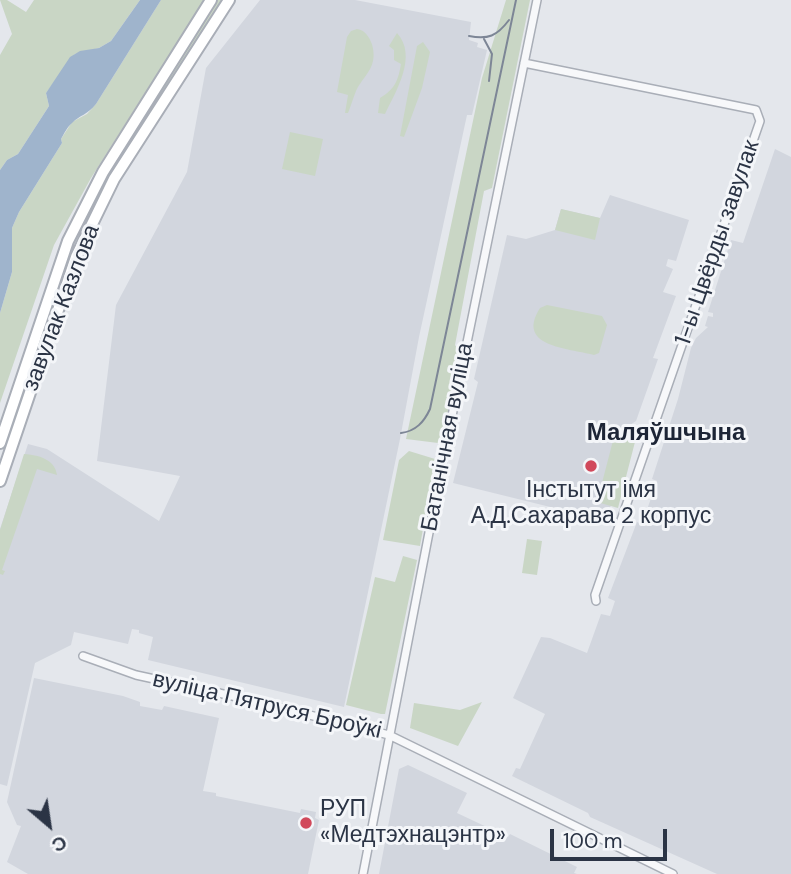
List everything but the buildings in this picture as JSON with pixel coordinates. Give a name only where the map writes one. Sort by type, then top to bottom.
[{"type":"main road","name":"завулак Казлова","points":[[0,443],[68,241],[103,172],[211,0]]},
{"type":"main road","name":"завулак Казлова","points":[[0,481],[75,257],[114,179],[229,0]]},
{"type":"main road","points":[[32,346],[43,350]]},
{"type":"street","name":"Батанічная вуліца","points":[[363,874],[537,0]]},
{"type":"street","name":"1-ы Цвёрды завулак","points":[[524,62],[756,110],[760,121],[595,594],[596,601]]},
{"type":"street","name":"вуліца Пятруся Броўкі","points":[[83,656],[136,675],[223,693],[389,735],[673,874]]},
{"type":"shaded area","points":[[260,0],[355,0],[471,22],[469,40],[478,43],[477,47],[487,50],[472,115],[467,115],[344,707],[148,660],[153,637],[139,633],[139,630],[132,629],[128,644],[74,632],[71,645],[35,663],[7,786],[0,784],[0,529],[28,444],[47,449],[159,521],[180,476],[97,461],[116,305],[187,172],[206,68]]},
{"type":"shaded area","points":[[775,149],[791,157],[791,874],[717,874],[590,817],[588,813],[512,776],[516,768],[520,769],[545,714],[513,698],[541,637],[587,653],[601,614],[610,616],[615,601],[608,598],[637,522],[642,524],[657,481],[652,479],[691,348],[696,338],[708,327],[705,326],[708,316],[713,317],[713,313],[708,312],[731,240],[743,243]]},
{"type":"shaded area","points":[[610,195],[689,220],[676,261],[668,259],[666,266],[673,269],[663,292],[676,296],[653,358],[658,359],[636,421],[630,425],[607,521],[453,483],[478,382],[474,379],[507,235],[526,239],[555,230],[561,209],[600,218]]},
{"type":"shaded area","points":[[34,678],[123,696],[140,702],[140,706],[162,710],[164,706],[219,718],[203,791],[300,813],[301,809],[316,812],[315,818],[319,820],[308,874],[28,874],[7,862],[21,826],[17,825],[7,802]]},
{"type":"shaded area","points":[[408,765],[467,793],[457,813],[508,837],[510,834],[577,867],[574,873],[577,874],[379,874],[399,769]]},
{"type":"green space","points":[[0,0],[7,0],[26,12],[34,0],[140,0],[111,41],[99,48],[75,54],[46,93],[49,106],[18,154],[7,160],[0,170],[0,55],[12,34]]},
{"type":"green space","points":[[161,0],[204,0],[91,178],[54,245],[0,403],[0,313],[12,272],[12,228],[72,122],[87,114],[96,104]]},
{"type":"green space","points":[[218,0],[222,0],[130,142],[96,201],[74,244],[40,341],[37,340],[67,255],[107,175]]},
{"type":"green space","points":[[506,0],[530,0],[492,188],[484,191],[455,345],[460,353],[444,430],[438,443],[406,439],[482,78]]},
{"type":"green space","points":[[357,29],[365,33],[371,41],[373,61],[356,91],[348,113],[345,113],[348,95],[337,92],[347,37],[351,31]]},
{"type":"green space","points":[[397,33],[406,52],[403,74],[385,114],[378,113],[380,98],[392,88],[400,70],[401,64],[394,60],[394,50],[389,46]]},
{"type":"green space","points":[[423,42],[430,52],[422,88],[404,137],[400,136],[417,46]]},
{"type":"green space","points":[[290,132],[323,139],[315,176],[282,169]]},
{"type":"green space","points":[[561,209],[600,218],[595,240],[555,230]]},
{"type":"green space","points":[[547,305],[602,316],[607,325],[599,353],[594,355],[559,347],[539,338],[534,331],[534,321],[540,308]]},
{"type":"green space","points":[[615,433],[636,438],[618,508],[597,502]]},
{"type":"green space","points":[[409,451],[435,459],[420,546],[383,540],[399,460]]},
{"type":"green space","points":[[24,454],[49,462],[57,475],[37,469],[2,570],[5,571],[3,575],[0,574],[0,530]]},
{"type":"green space","points":[[527,539],[542,541],[537,575],[522,573]]},
{"type":"green space","points":[[403,556],[417,560],[385,714],[346,705],[375,577],[395,582]]},
{"type":"green space","points":[[482,702],[458,746],[410,728],[414,703],[460,710]]},
{"type":"water","points":[[140,0],[161,0],[96,104],[67,129],[61,139],[62,143],[19,212],[12,228],[12,272],[0,313],[0,170],[7,160],[18,154],[49,106],[46,93],[70,57],[80,51],[99,48],[111,41]]},
{"type":"tram line","points":[[401,433],[419,425],[430,409],[516,0]]},
{"type":"tram line","points":[[469,36],[492,36],[509,20]]},
{"type":"tram line","points":[[484,39],[492,54],[489,81]]},
{"type":"place","name":"Інстытут імя А.Д.Сахарава 2 корпус","points":[[591,466]]},
{"type":"place","name":"РУП «Медтэхнацэнтр»","points":[[306,823]]},
{"type":"district","name":"Маляўшчына","points":[[666,434]]}]
